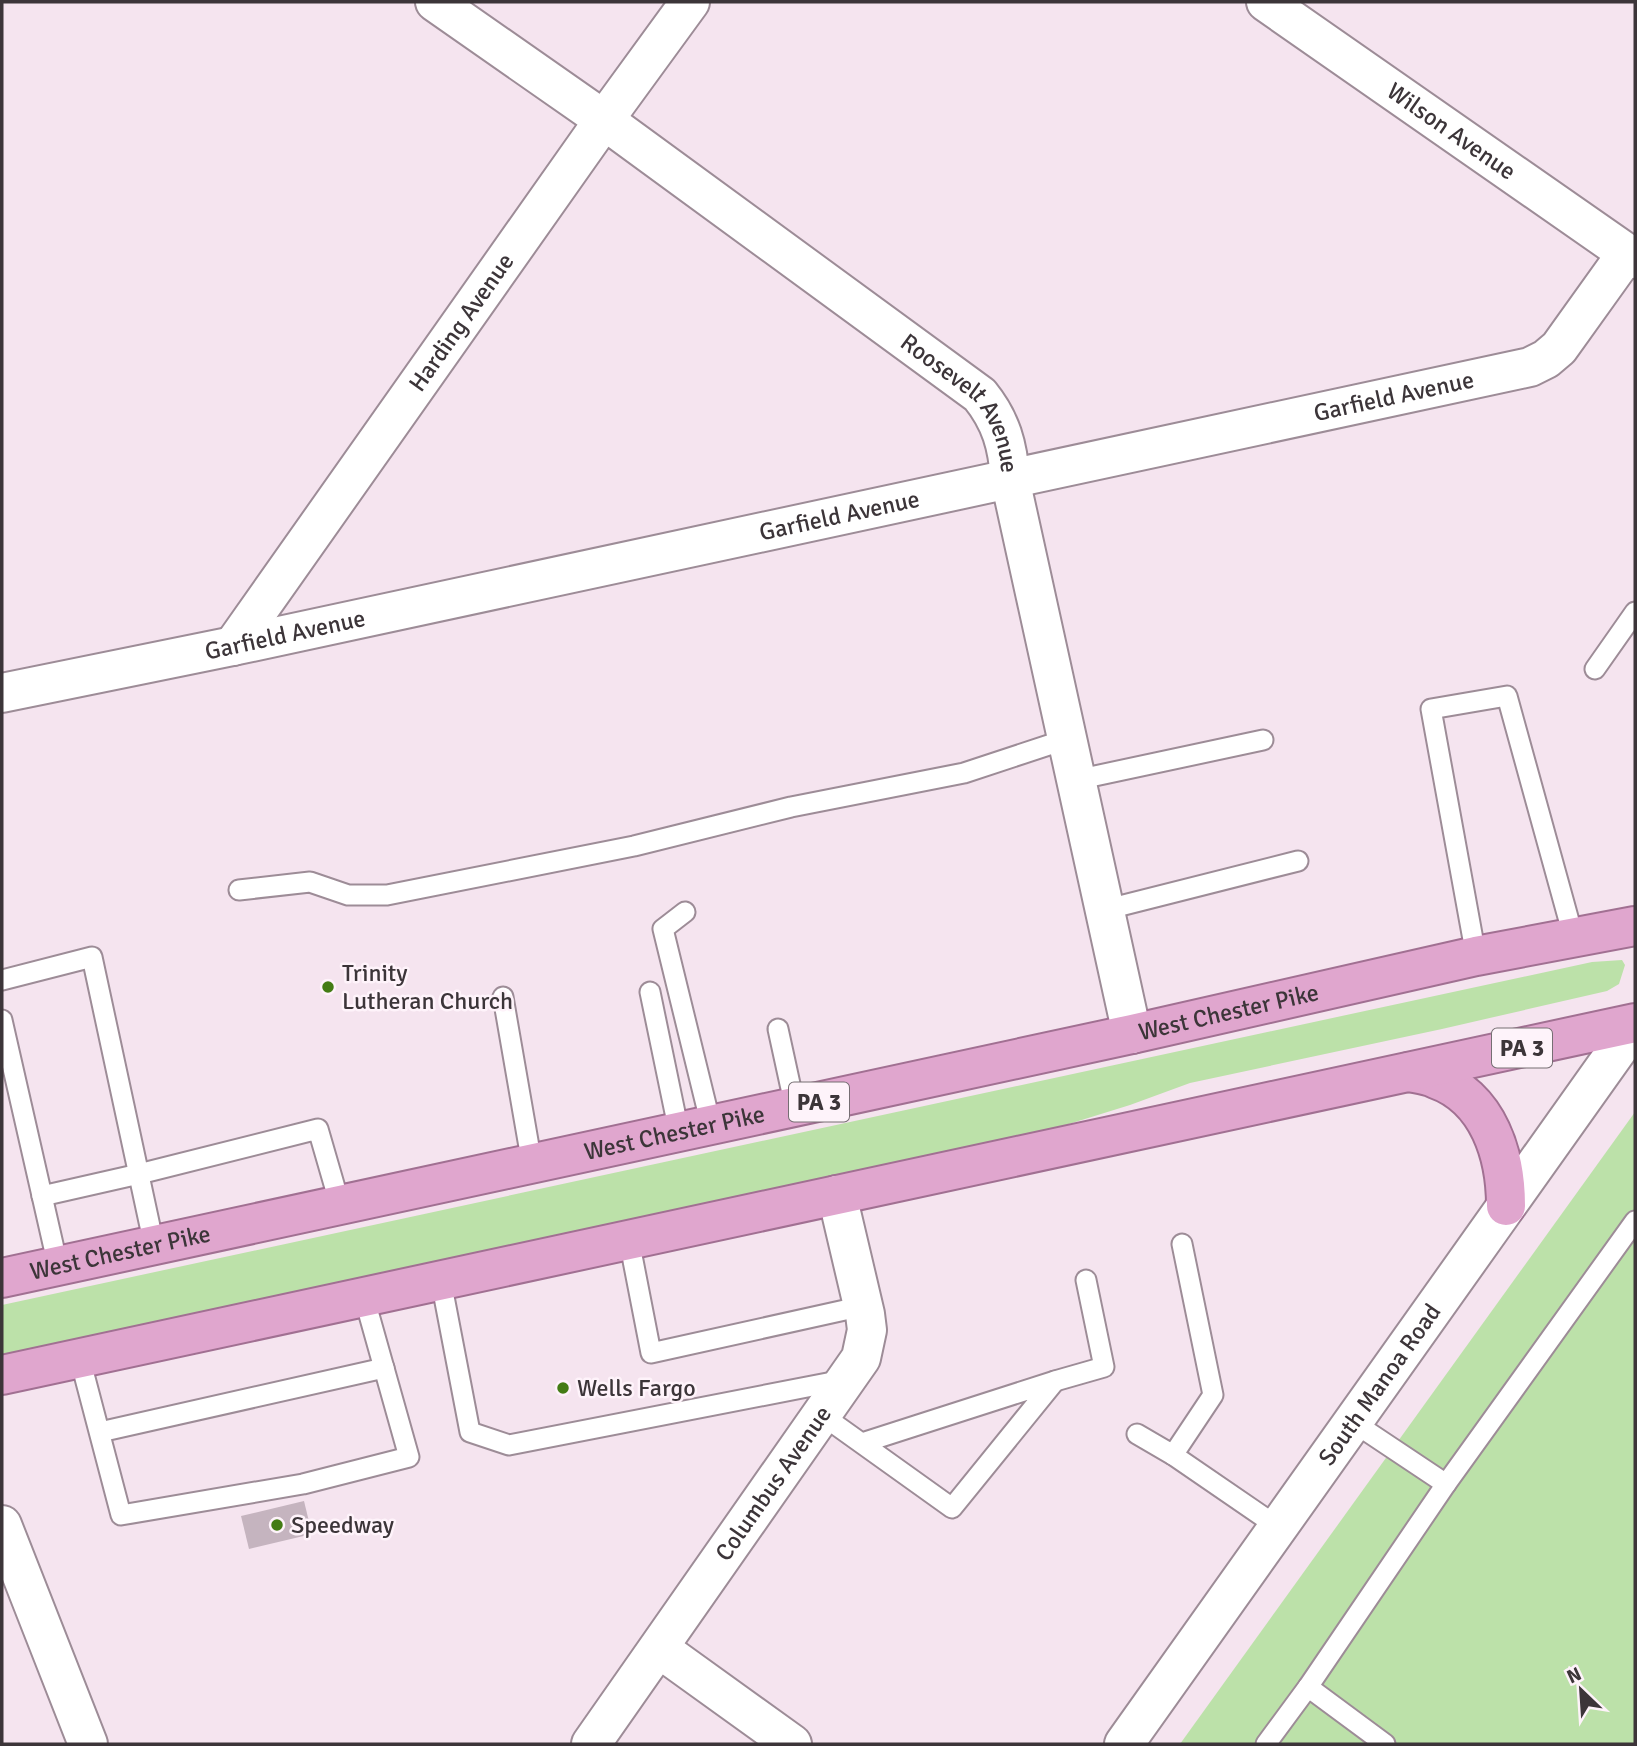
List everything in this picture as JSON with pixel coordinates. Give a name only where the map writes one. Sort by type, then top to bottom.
[{"type":"highway","name":"West Chester Pike","points":[[2,1278],[1132,1034],[1476,956],[1635,926]]},
{"type":"highway","name":"PA 3","points":[[2,1374],[1635,1024]]},
{"type":"highway","points":[[1409,1072],[1436,1079],[1456,1089],[1477,1109],[1493,1132],[1501,1153],[1506,1177],[1506,1206]]},
{"type":"street","name":"Roosevelt Avenue","points":[[435,2],[604,120],[980,395],[1001,425],[1010,479],[1132,1034]]},
{"type":"street","name":"Harding Avenue","points":[[233,646],[690,2]]},
{"type":"street","name":"Wilson Avenue","points":[[1266,2],[1631,256]]},
{"type":"street","name":"Garfield Avenue","points":[[2,693],[233,646],[1530,367],[1559,348],[1631,256]]},
{"type":"street","name":"South Manoa Road","points":[[1125,1744],[1635,1024]]},
{"type":"street","name":"Columbus Avenue","points":[[591,1744],[861,1358],[867,1330],[837,1195]]},
{"type":"street","points":[[4,1540],[88,1744]]},
{"type":"street","points":[[660,1648],[792,1744]]},
{"type":"lane","points":[[1595,669],[1635,612]]},
{"type":"lane","points":[[1476,956],[1431,709],[1444,706],[1507,696],[1574,939]]},
{"type":"lane","points":[[239,890],[310,882],[348,895],[387,895],[634,846],[791,807],[964,773],[1067,739]]},
{"type":"lane","points":[[1076,780],[1263,740]]},
{"type":"lane","points":[[1104,910],[1298,861]]},
{"type":"lane","points":[[685,912],[663,929],[695,1128]]},
{"type":"lane","points":[[2,980],[92,957],[154,1245]]},
{"type":"lane","points":[[650,992],[695,1128]]},
{"type":"lane","points":[[503,997],[532,1164]]},
{"type":"lane","points":[[2,1020],[58,1266]]},
{"type":"lane","points":[[778,1029],[795,1107]]},
{"type":"lane","points":[[42,1196],[318,1129],[340,1205]]},
{"type":"lane","points":[[1266,1744],[1446,1484],[1635,1221]]},
{"type":"lane","points":[[629,1240],[651,1353],[863,1306]]},
{"type":"lane","points":[[1173,1455],[1213,1395],[1182,1244]]},
{"type":"lane","points":[[862,1443],[1104,1367],[1086,1280]]},
{"type":"lane","points":[[441,1281],[470,1432],[509,1445],[846,1380]]},
{"type":"lane","points":[[80,1359],[121,1515],[303,1484],[409,1457],[364,1297]]},
{"type":"lane","points":[[100,1432],[384,1368]]},
{"type":"lane","points":[[822,1415],[952,1508],[1055,1381]]},
{"type":"lane","points":[[1353,1422],[1446,1484]]},
{"type":"lane","points":[[1137,1434],[1173,1455],[1278,1527]]},
{"type":"lane","points":[[1308,1687],[1385,1744]]},
{"type":"green space","points":[[1622,960],[1625,965],[1619,984],[1607,991],[1190,1083],[1043,1132],[2,1358],[2,1305],[1592,962]]},
{"type":"green space","points":[[1635,1112],[1635,1744],[1180,1744]]},
{"type":"building","name":"Speedway","points":[[304,1501],[312,1534],[249,1549],[241,1516]]},
{"type":"place","name":"Trinity Lutheran Church","points":[[328,987]]},
{"type":"place","name":"Wells Fargo","points":[[563,1388]]},
{"type":"place","name":"Speedway","points":[[277,1525]]}]
